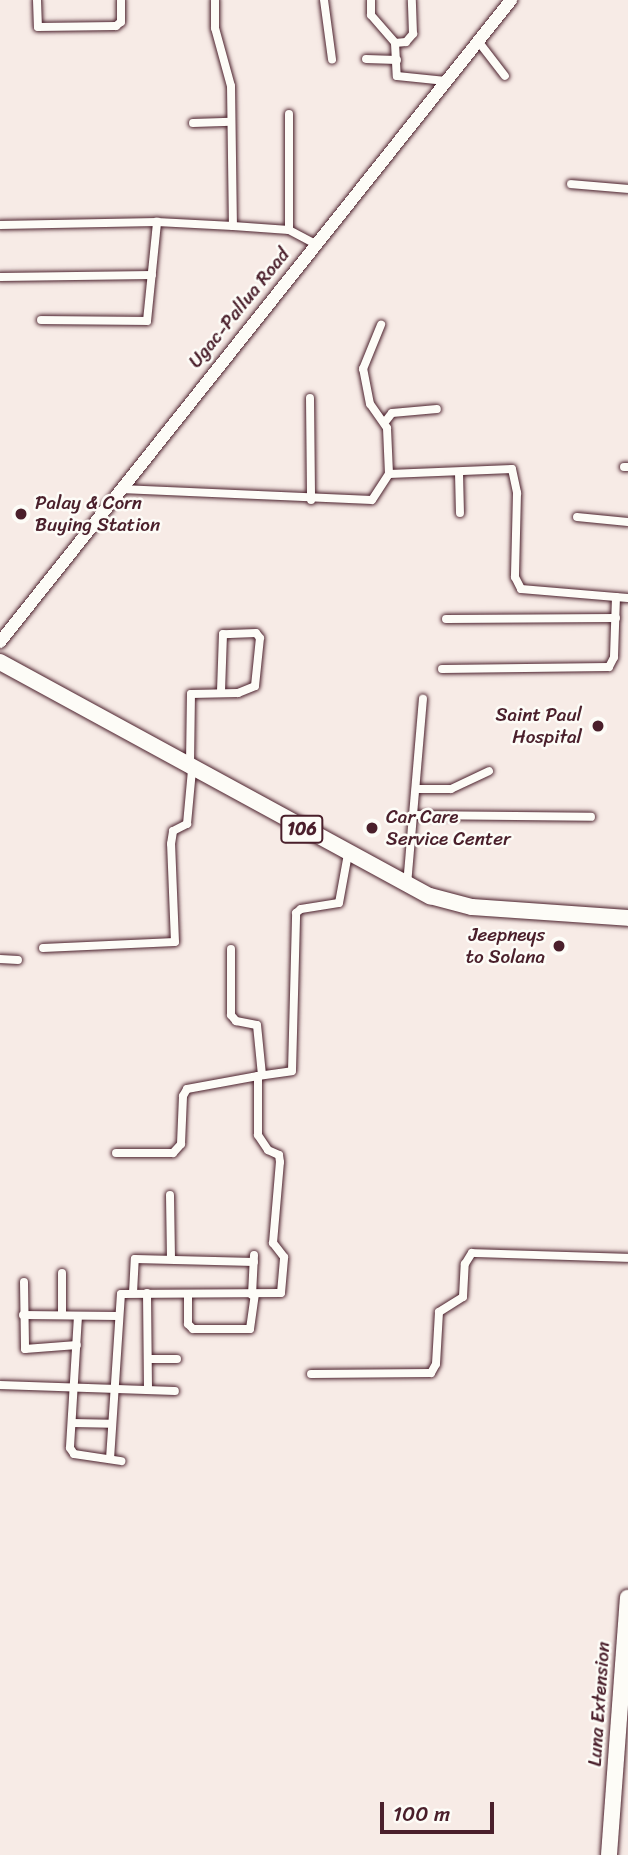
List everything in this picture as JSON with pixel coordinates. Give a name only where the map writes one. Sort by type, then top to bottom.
[{"type":"highway","name":"106","points":[[0,662],[407,886],[471,907],[628,918]]},
{"type":"highway","name":"Luna Extension","points":[[609,1855],[628,1598]]},
{"type":"street","points":[[37,0],[38,27],[116,26],[121,22],[121,0]]},
{"type":"street","points":[[215,0],[215,28],[229,69],[233,226]]},
{"type":"street","points":[[324,0],[332,59]]},
{"type":"street","points":[[371,0],[371,15],[395,43],[398,78],[446,81]]},
{"type":"street","points":[[395,43],[406,42],[413,34],[412,0]]},
{"type":"street","name":"Ugac-Pallua Road","points":[[0,642],[118,489],[510,0]]},
{"type":"street","points":[[478,41],[505,76]]},
{"type":"street","points":[[366,59],[397,60]]},
{"type":"street","points":[[289,114],[289,230]]},
{"type":"street","points":[[193,123],[231,122]]},
{"type":"street","points":[[571,184],[628,189]]},
{"type":"street","points":[[0,225],[157,222],[233,226],[289,230],[315,244]]},
{"type":"street","points":[[41,320],[144,323],[150,314],[157,222]]},
{"type":"street","points":[[0,277],[152,275]]},
{"type":"street","points":[[118,489],[311,500],[372,500],[388,474],[385,422],[370,404],[363,369],[381,325]]},
{"type":"street","points":[[310,398],[311,500]]},
{"type":"street","points":[[385,422],[392,413],[437,409]]},
{"type":"street","points":[[388,474],[512,469],[517,493],[515,577],[521,589],[628,598]]},
{"type":"street","points":[[460,472],[460,513]]},
{"type":"street","points":[[577,517],[628,522]]},
{"type":"street","points":[[442,668],[609,667],[614,657],[616,597]]},
{"type":"street","points":[[446,619],[616,618]]},
{"type":"street","points":[[43,948],[175,942],[171,844],[173,831],[187,824],[191,769],[190,697],[195,692],[221,692],[247,692],[255,686],[260,638],[256,632],[223,634],[221,692]]},
{"type":"street","points":[[407,886],[423,699]]},
{"type":"street","points":[[416,789],[451,789],[489,771]]},
{"type":"street","points":[[414,815],[591,817]]},
{"type":"street","points":[[116,1153],[173,1153],[181,1144],[183,1096],[187,1089],[288,1073],[293,1068],[296,914],[301,909],[339,903],[348,855]]},
{"type":"street","points":[[110,1459],[118,1297],[132,1293],[281,1293],[284,1257],[273,1243],[279,1155],[268,1150],[258,1135],[260,1076],[257,1025],[236,1021],[231,1015],[230,949]]},
{"type":"street","points":[[0,960],[18,960]]},
{"type":"street","points":[[170,1195],[171,1259]]},
{"type":"street","points":[[311,1374],[430,1373],[436,1364],[439,1312],[463,1297],[465,1264],[472,1253],[628,1258]]},
{"type":"street","points":[[132,1293],[135,1259],[254,1258],[250,1329],[193,1329],[188,1324],[188,1294]]},
{"type":"street","points":[[62,1273],[62,1315]]},
{"type":"street","points":[[24,1282],[25,1349],[76,1345]]},
{"type":"street","points":[[147,1293],[148,1390]]},
{"type":"street","points":[[23,1315],[118,1316]]},
{"type":"street","points":[[78,1315],[72,1423],[74,1454],[121,1461]]},
{"type":"street","points":[[148,1359],[177,1359]]},
{"type":"street","points":[[0,1385],[176,1391]]},
{"type":"street","points":[[72,1423],[111,1424]]},
{"type":"place","name":"Palay & Corn Buying Station","points":[[21,514]]},
{"type":"place","name":"Saint Paul Hospital","points":[[598,726]]},
{"type":"place","name":"Car Care Service Center","points":[[372,828]]},
{"type":"place","name":"Jeepneys to Solana","points":[[559,946]]}]
